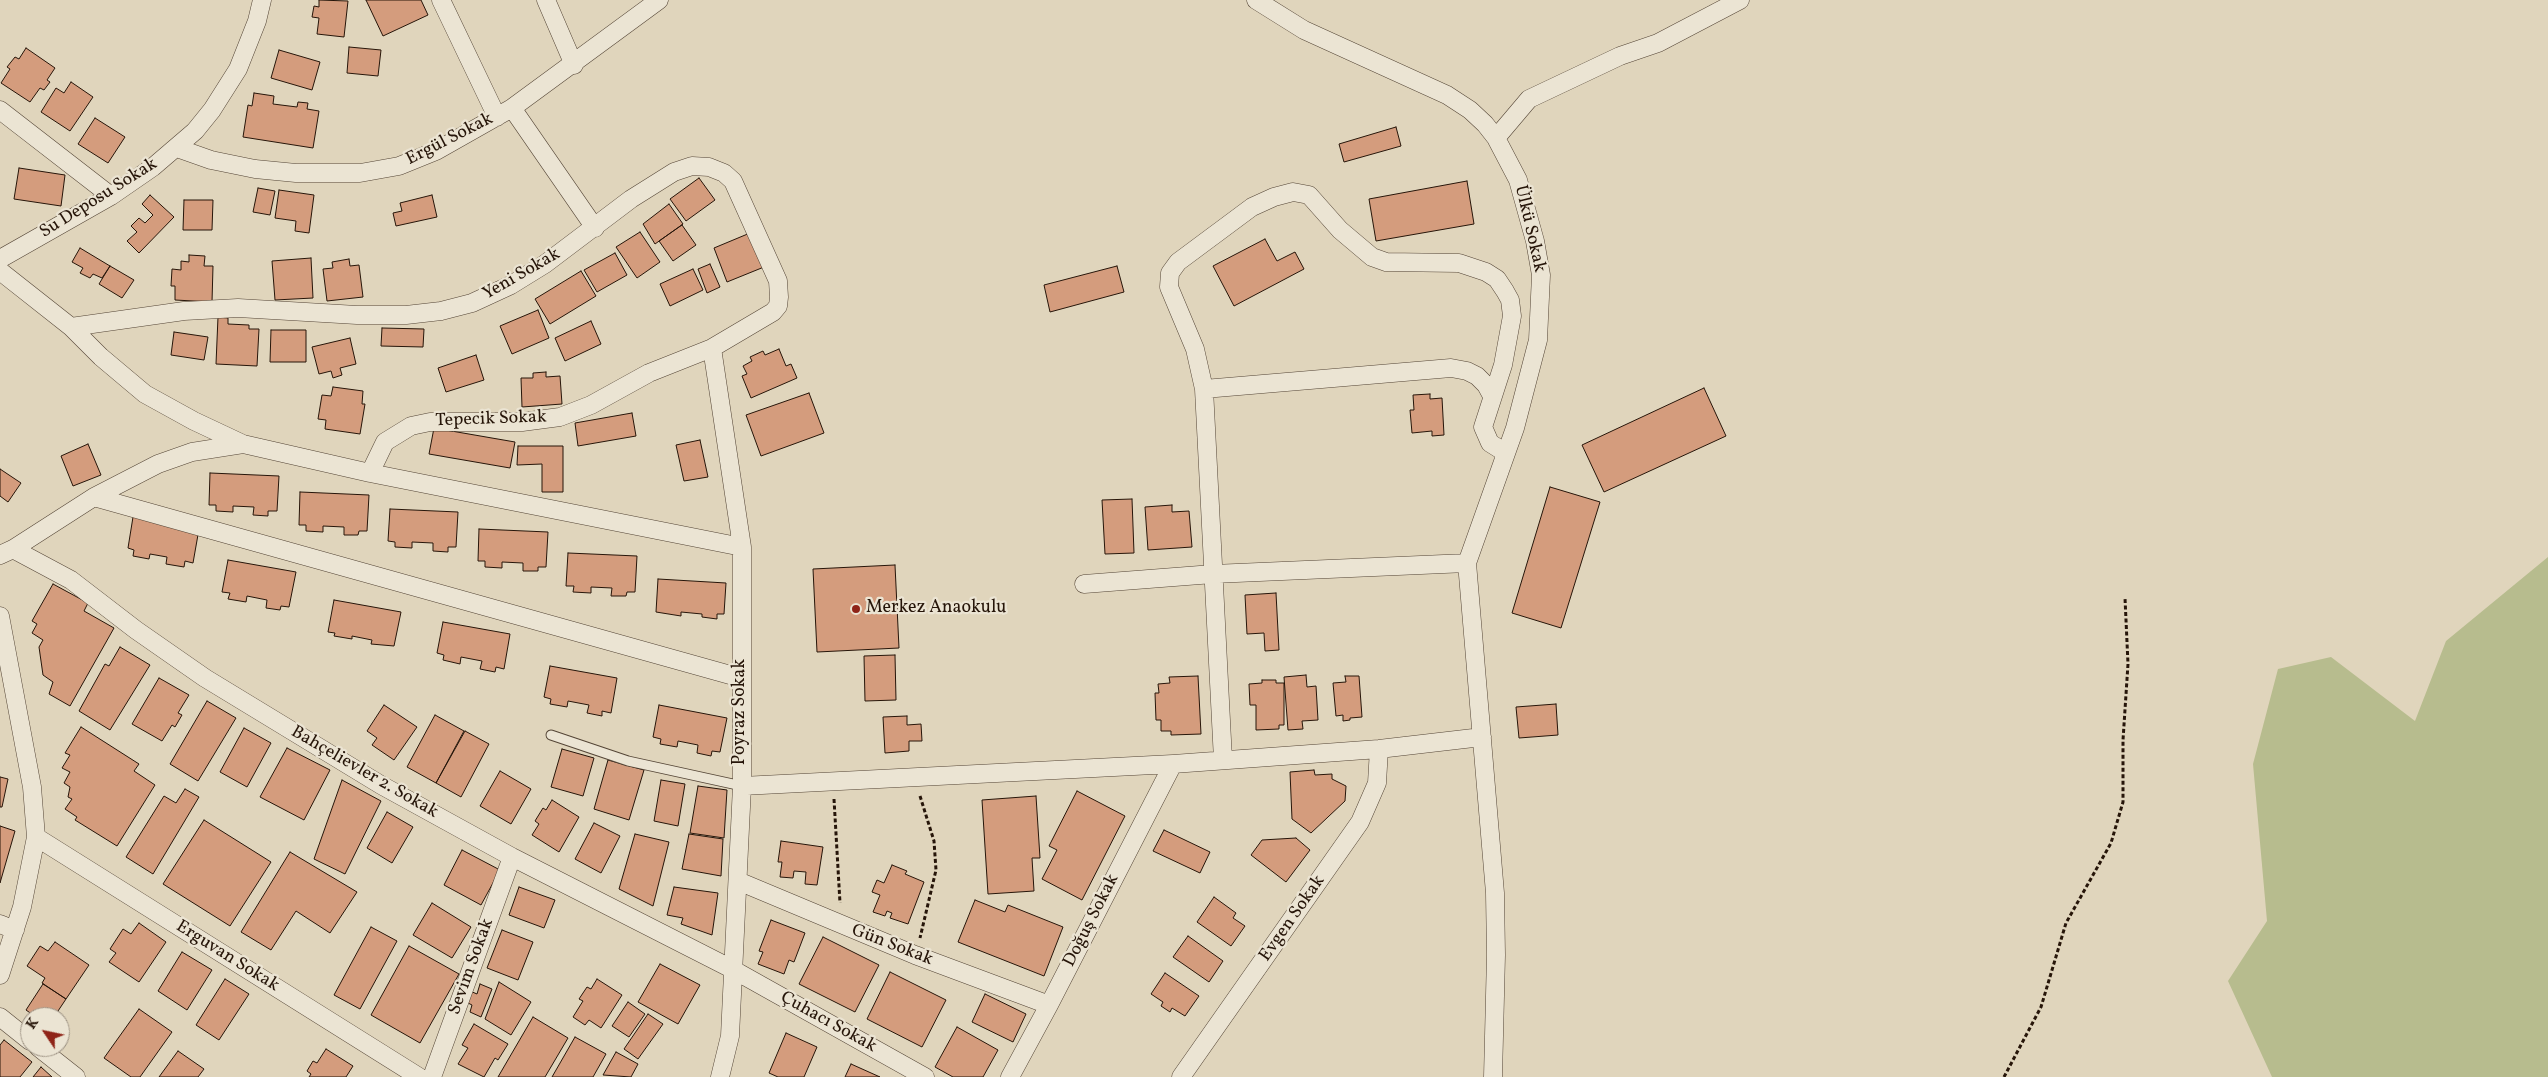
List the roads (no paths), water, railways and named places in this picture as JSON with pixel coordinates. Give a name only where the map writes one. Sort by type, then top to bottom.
[{"type":"street","name":"Su Deposu Sokak","points":[[0,259],[111,196],[177,148],[212,110],[238,69],[257,21],[262,0]]},
{"type":"street","points":[[441,0],[505,112],[595,228]]},
{"type":"street","points":[[546,0],[574,65]]},
{"type":"street","name":"Ergül Sokak","points":[[177,148],[211,160],[255,169],[296,174],[360,173],[399,166],[417,160],[505,112],[574,65],[659,0]]},
{"type":"street","name":"Ülkü Sokak","points":[[1256,0],[1304,30],[1447,95],[1470,110],[1496,138],[1518,180],[1529,213],[1541,275],[1538,340],[1529,381],[1467,563]]},
{"type":"street","points":[[1496,138],[1530,99],[1620,56],[1658,43],[1740,0]]},
{"type":"street","points":[[0,110],[111,196]]},
{"type":"street","name":"Yeni Sokak","points":[[71,327],[211,309],[238,308],[356,316],[406,315],[440,311],[472,303],[511,285],[545,264],[654,183],[692,166],[709,167],[724,173],[733,181],[778,281],[778,306],[772,312],[712,348]]},
{"type":"street","points":[[1223,760],[1204,389],[1195,350],[1169,287],[1170,273],[1178,262],[1252,207],[1274,197],[1293,192],[1309,196],[1340,230],[1372,257],[1386,262],[1459,263],[1486,272],[1497,279],[1510,300],[1512,316],[1503,365],[1483,427],[1490,442],[1506,453]]},
{"type":"street","points":[[0,271],[71,327],[101,357],[145,394],[194,421],[243,444],[370,473],[742,547]]},
{"type":"street","name":"Tepecik Sokak","points":[[370,473],[385,442],[411,426],[430,422],[522,422],[560,417],[591,405],[649,373],[712,348]]},
{"type":"street","name":"Poyraz Sokak","points":[[712,348],[742,547],[742,786],[730,1036],[720,1077]]},
{"type":"street","points":[[1204,389],[1451,368],[1467,370],[1477,376],[1486,385],[1492,396]]},
{"type":"street","points":[[7,552],[94,497],[158,464],[192,452],[243,444]]},
{"type":"street","points":[[94,497],[741,678]]},
{"type":"street","name":"Bahçelievler 2. Sokak","points":[[7,552],[71,580],[136,630],[205,678],[381,785],[512,857],[732,969]]},
{"type":"street","points":[[1084,584],[1213,574],[1467,563],[1495,893],[1496,956],[1493,1077]]},
{"type":"street","points":[[0,616],[8,705],[32,787],[36,838],[28,883],[7,927],[0,976]]},
{"type":"street","points":[[742,786],[1173,764],[1379,750],[1482,737]]},
{"type":"street","name":"Evgen Sokak","points":[[1181,1077],[1360,822],[1377,784],[1379,750]]},
{"type":"street","name":"Doğuş Sokak","points":[[1010,1077],[1173,764]]},
{"type":"street","name":"Erguvan Sokak","points":[[36,838],[419,1077]]},
{"type":"street","name":"Sevim Sokak","points":[[432,1077],[512,857]]},
{"type":"street","name":"Gün Sokak","points":[[738,881],[915,956],[1049,1005]]},
{"type":"street","name":"Çuhacı Sokak","points":[[732,969],[902,1072],[925,1077]]},
{"type":"street","points":[[0,1017],[20,1033]]},
{"type":"street","points":[[51,1057],[76,1077]]},
{"type":"lane","points":[[551,735],[628,761],[742,786]]},
{"type":"place","name":"Merkez Anaokulu","points":[[856,609]]}]
